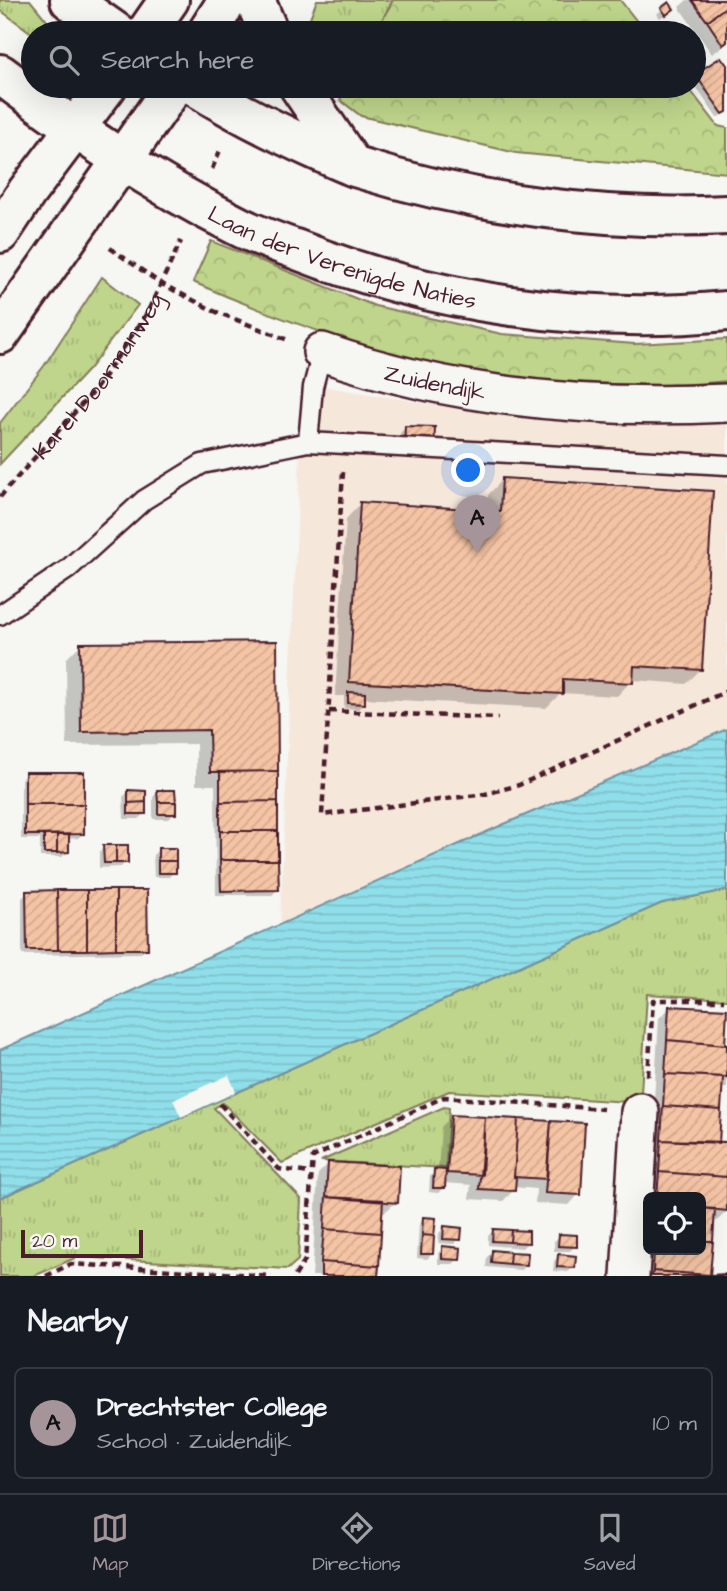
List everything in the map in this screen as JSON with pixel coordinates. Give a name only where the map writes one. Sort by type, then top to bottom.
[{"type":"main road","points":[[70,0],[100,21]]},
{"type":"main road","points":[[154,21],[169,0]]},
{"type":"main road","points":[[215,21],[228,0]]},
{"type":"main road","points":[[255,0],[263,21]]},
{"type":"main road","name":"Laan der Verenigde Naties","points":[[0,74],[21,90]]},
{"type":"main road","name":"Laan der Verenigde Naties","points":[[32,98],[122,161],[237,226],[340,267],[407,287],[471,300],[558,311],[686,315],[727,310]]},
{"type":"main road","points":[[0,233],[27,192],[98,98]]},
{"type":"main road","points":[[0,334],[166,98]]},
{"type":"main road","points":[[214,98],[236,112],[354,166],[465,195],[578,212],[638,217],[727,215]]},
{"type":"main road","points":[[307,98],[354,166]]},
{"type":"street","name":"Zuidendijk","points":[[322,352],[408,378],[549,400],[635,406],[727,403]]},
{"type":"street","points":[[630,1276],[640,1112]]},
{"type":"lane","points":[[308,442],[313,387],[322,352]]},
{"type":"lane","points":[[0,615],[68,569],[144,500],[202,464],[308,442],[727,465]]},
{"type":"path","name":"Karel Doormanweg","points":[[0,496],[97,387],[147,313],[160,283],[214,311],[322,352]]},
{"type":"path","points":[[345,442],[322,815],[485,794],[519,785],[727,691]]},
{"type":"path","points":[[329,710],[498,718]]},
{"type":"path","points":[[295,1276],[305,1261],[313,1157],[444,1097],[640,1112],[646,1101],[653,1000],[724,1000]]},
{"type":"path","points":[[220,1104],[279,1170],[310,1173]]},
{"type":"path","points":[[46,1276],[71,1264],[271,1276]]},
{"type":"shaded area","points":[[303,383],[454,408],[643,422],[727,416],[727,729],[280,925]]},
{"type":"green space","points":[[0,0],[30,0],[47,21],[21,21],[21,25],[0,10]]},
{"type":"green space","points":[[317,0],[393,0],[382,21],[309,21]]},
{"type":"green space","points":[[393,0],[620,0],[637,21],[382,21]]},
{"type":"green space","points":[[696,98],[718,126],[727,128],[727,173],[516,153],[361,116],[340,100]]},
{"type":"green space","points":[[211,241],[375,306],[502,334],[635,344],[727,339],[727,381],[604,386],[543,383],[468,374],[308,327],[193,282]]},
{"type":"green space","points":[[102,277],[138,305],[89,369],[0,464],[0,423],[44,366]]},
{"type":"green space","points":[[727,890],[727,999],[647,994],[641,1093],[629,1102],[449,1091],[282,1163],[223,1103],[214,1108],[301,1199],[298,1260],[288,1269],[77,1257],[34,1276],[0,1276],[0,1198],[662,903]]},
{"type":"green space","points":[[444,1107],[449,1108],[446,1168],[321,1161]]},
{"type":"water","points":[[727,729],[727,890],[662,903],[0,1198],[0,1050],[502,825]]},
{"type":"pier","points":[[229,1075],[236,1092],[181,1117],[173,1100]]},
{"type":"building","points":[[692,0],[727,0],[727,6],[707,21]]},
{"type":"building","points":[[669,2],[674,9],[666,15],[661,8]]},
{"type":"building","points":[[727,6],[727,42],[723,45],[707,21]]},
{"type":"building","points":[[721,57],[727,65],[727,112],[723,114],[706,90],[706,67]]},
{"type":"building","points":[[405,426],[435,427],[434,453],[404,451]]},
{"type":"building","points":[[502,478],[713,491],[702,670],[634,666],[633,683],[563,679],[563,694],[349,682],[360,502],[500,511]]},
{"type":"building","points":[[277,641],[278,771],[210,772],[209,730],[81,732],[80,643]]},
{"type":"building","points":[[348,692],[365,693],[365,704],[348,703]]},
{"type":"building","points":[[278,771],[278,801],[220,802],[220,772]]},
{"type":"building","points":[[25,772],[84,772],[84,804],[25,804]]},
{"type":"building","points":[[128,790],[146,791],[146,802],[128,803]]},
{"type":"building","points":[[157,790],[175,790],[176,802],[158,802]]},
{"type":"building","points":[[278,801],[278,831],[220,831],[220,802]]},
{"type":"building","points":[[146,802],[146,814],[128,814],[128,803]]},
{"type":"building","points":[[158,802],[176,802],[176,814],[158,814]]},
{"type":"building","points":[[25,804],[84,804],[84,834],[25,835]]},
{"type":"building","points":[[220,831],[278,831],[278,860],[220,860]]},
{"type":"building","points":[[44,835],[57,835],[57,853],[44,853]]},
{"type":"building","points":[[57,835],[69,835],[69,852],[57,853]]},
{"type":"building","points":[[103,845],[116,845],[116,863],[104,863]]},
{"type":"building","points":[[116,845],[128,845],[128,863],[116,863]]},
{"type":"building","points":[[158,848],[176,848],[176,861],[158,861]]},
{"type":"building","points":[[220,860],[278,860],[279,890],[221,891]]},
{"type":"building","points":[[158,861],[176,861],[176,873],[158,873]]},
{"type":"building","points":[[57,890],[58,950],[27,950],[26,891]]},
{"type":"building","points":[[57,890],[87,890],[87,950],[58,950]]},
{"type":"building","points":[[87,890],[116,890],[116,949],[87,950]]},
{"type":"building","points":[[116,890],[147,890],[148,949],[116,949]]},
{"type":"building","points":[[669,1006],[727,1009],[725,1045],[667,1040]]},
{"type":"building","points":[[667,1040],[727,1045],[727,1077],[665,1074]]},
{"type":"building","points":[[665,1074],[723,1077],[721,1110],[663,1106]]},
{"type":"building","points":[[663,1106],[721,1110],[719,1143],[661,1140]]},
{"type":"building","points":[[451,1115],[485,1117],[482,1175],[447,1173]]},
{"type":"building","points":[[485,1117],[518,1119],[515,1191],[479,1189]]},
{"type":"building","points":[[518,1119],[551,1121],[547,1179],[514,1177]]},
{"type":"building","points":[[551,1121],[585,1123],[581,1195],[545,1193]]},
{"type":"building","points":[[661,1140],[727,1142],[727,1177],[659,1172]]},
{"type":"building","points":[[328,1162],[400,1166],[398,1203],[326,1197]]},
{"type":"building","points":[[434,1169],[446,1170],[445,1188],[433,1188]]},
{"type":"building","points":[[659,1172],[727,1177],[727,1211],[706,1209],[706,1192],[657,1192]]},
{"type":"building","points":[[326,1197],[383,1200],[381,1233],[324,1229]]},
{"type":"building","points":[[706,1208],[715,1209],[713,1241],[706,1241]]},
{"type":"building","points":[[423,1217],[436,1218],[434,1236],[422,1235]]},
{"type":"building","points":[[444,1226],[462,1228],[461,1240],[443,1239]]},
{"type":"building","points":[[324,1229],[381,1233],[379,1266],[321,1262]]},
{"type":"building","points":[[493,1229],[511,1230],[510,1242],[492,1241]]},
{"type":"building","points":[[511,1230],[529,1231],[529,1243],[510,1242]]},
{"type":"building","points":[[559,1234],[577,1235],[577,1247],[558,1246]]},
{"type":"building","points":[[422,1235],[434,1236],[433,1254],[421,1254]]},
{"type":"building","points":[[706,1241],[713,1241],[710,1275],[653,1271],[654,1255],[706,1255]]},
{"type":"building","points":[[442,1246],[461,1248],[460,1260],[442,1259]]},
{"type":"building","points":[[492,1250],[510,1252],[509,1264],[491,1262]]},
{"type":"building","points":[[510,1252],[528,1253],[527,1265],[509,1264]]},
{"type":"building","points":[[558,1254],[576,1256],[575,1268],[557,1267]]},
{"type":"building","points":[[321,1262],[379,1266],[378,1276],[321,1276]]},
{"type":"building","points":[[653,1271],[725,1274],[725,1276],[652,1276]]},
{"type":"place","name":"Drechtster College","points":[[477,553]]}]
